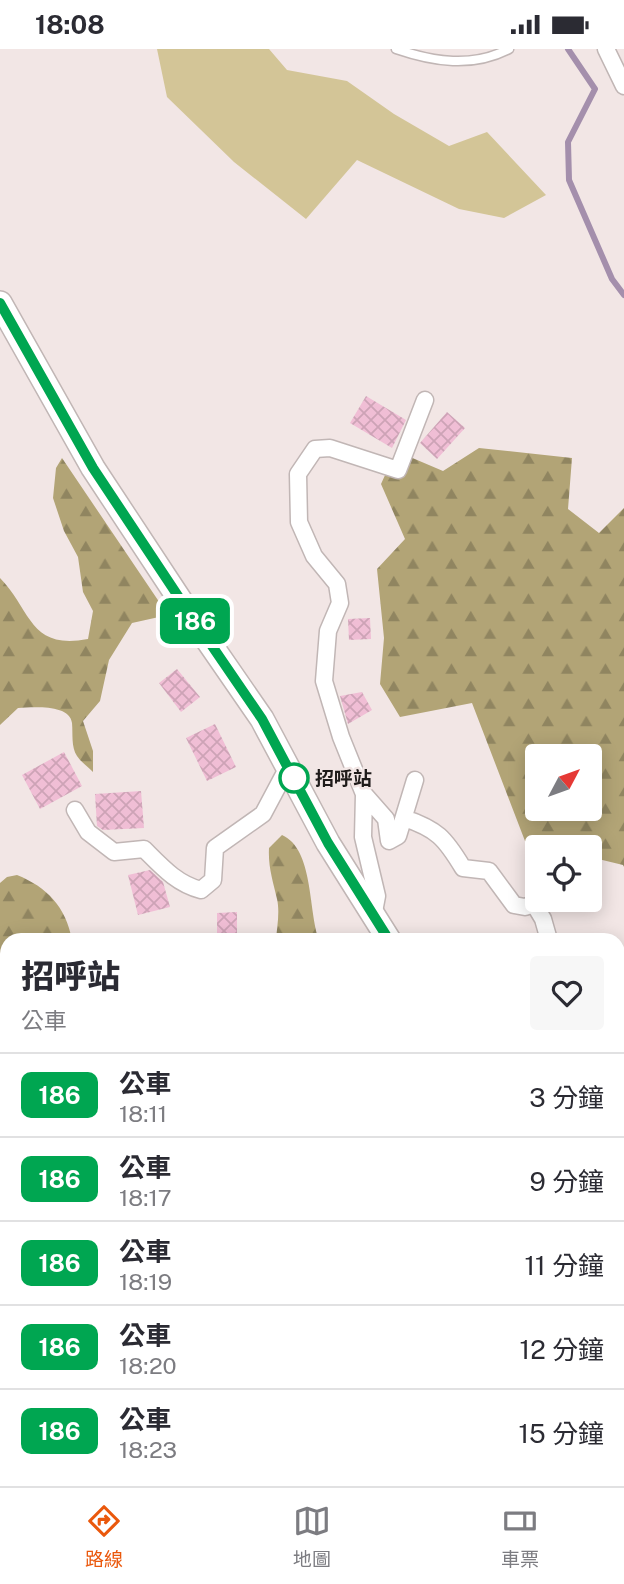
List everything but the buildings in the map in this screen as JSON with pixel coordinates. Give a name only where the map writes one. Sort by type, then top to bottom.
[{"type":"main road","points":[[0,303],[93,468],[262,719],[328,843],[384,933]]},
{"type":"street","points":[[606,49],[624,86]]},
{"type":"street","points":[[415,780],[398,836],[389,841],[386,819],[364,794],[341,737],[324,681],[328,631],[340,603],[337,584],[314,556],[299,522],[298,474],[315,449],[330,448],[398,470],[425,400]]},
{"type":"street","points":[[75,810],[88,832],[114,852],[144,849],[177,880],[201,890],[213,880],[215,848],[263,814],[288,767]]},
{"type":"street","points":[[364,794],[363,837],[377,896],[373,917]]},
{"type":"street","points":[[404,818],[429,827],[449,846],[463,868],[489,870],[514,905],[525,907],[534,904],[547,933]]},
{"type":"lane","points":[[396,49],[426,60],[465,62],[498,55],[509,49]]},
{"type":"shaded area","points":[[157,49],[269,49],[287,70],[347,81],[394,114],[449,146],[487,132],[546,195],[504,218],[459,209],[357,160],[306,219],[234,162],[167,97]]},
{"type":"green space","points":[[479,448],[572,458],[568,509],[599,533],[624,508],[624,867],[602,860],[602,835],[525,835],[525,841],[472,703],[400,717],[380,684],[384,638],[377,569],[405,539],[381,484],[396,451],[443,471]]},
{"type":"green space","points":[[62,458],[168,615],[132,623],[109,660],[100,701],[83,721],[93,751],[93,772],[75,752],[72,723],[65,713],[50,708],[18,708],[0,725],[0,578],[34,625],[43,633],[54,639],[69,641],[88,639],[93,611],[83,592],[78,557],[64,531],[53,498],[56,468]]},
{"type":"green space","points":[[282,835],[292,842],[300,853],[317,933],[276,933],[278,909],[269,848]]},
{"type":"green space","points":[[17,875],[46,892],[60,908],[70,933],[0,933],[0,883],[7,877]]},
{"type":"waterway","points":[[568,49],[595,89],[568,142],[569,180],[612,279],[624,295]]},
{"type":"bus line","name":"186","points":[[0,303],[93,468],[262,719],[328,843],[384,933]]},
{"type":"place","name":"招呼站","points":[[294,778]]}]
